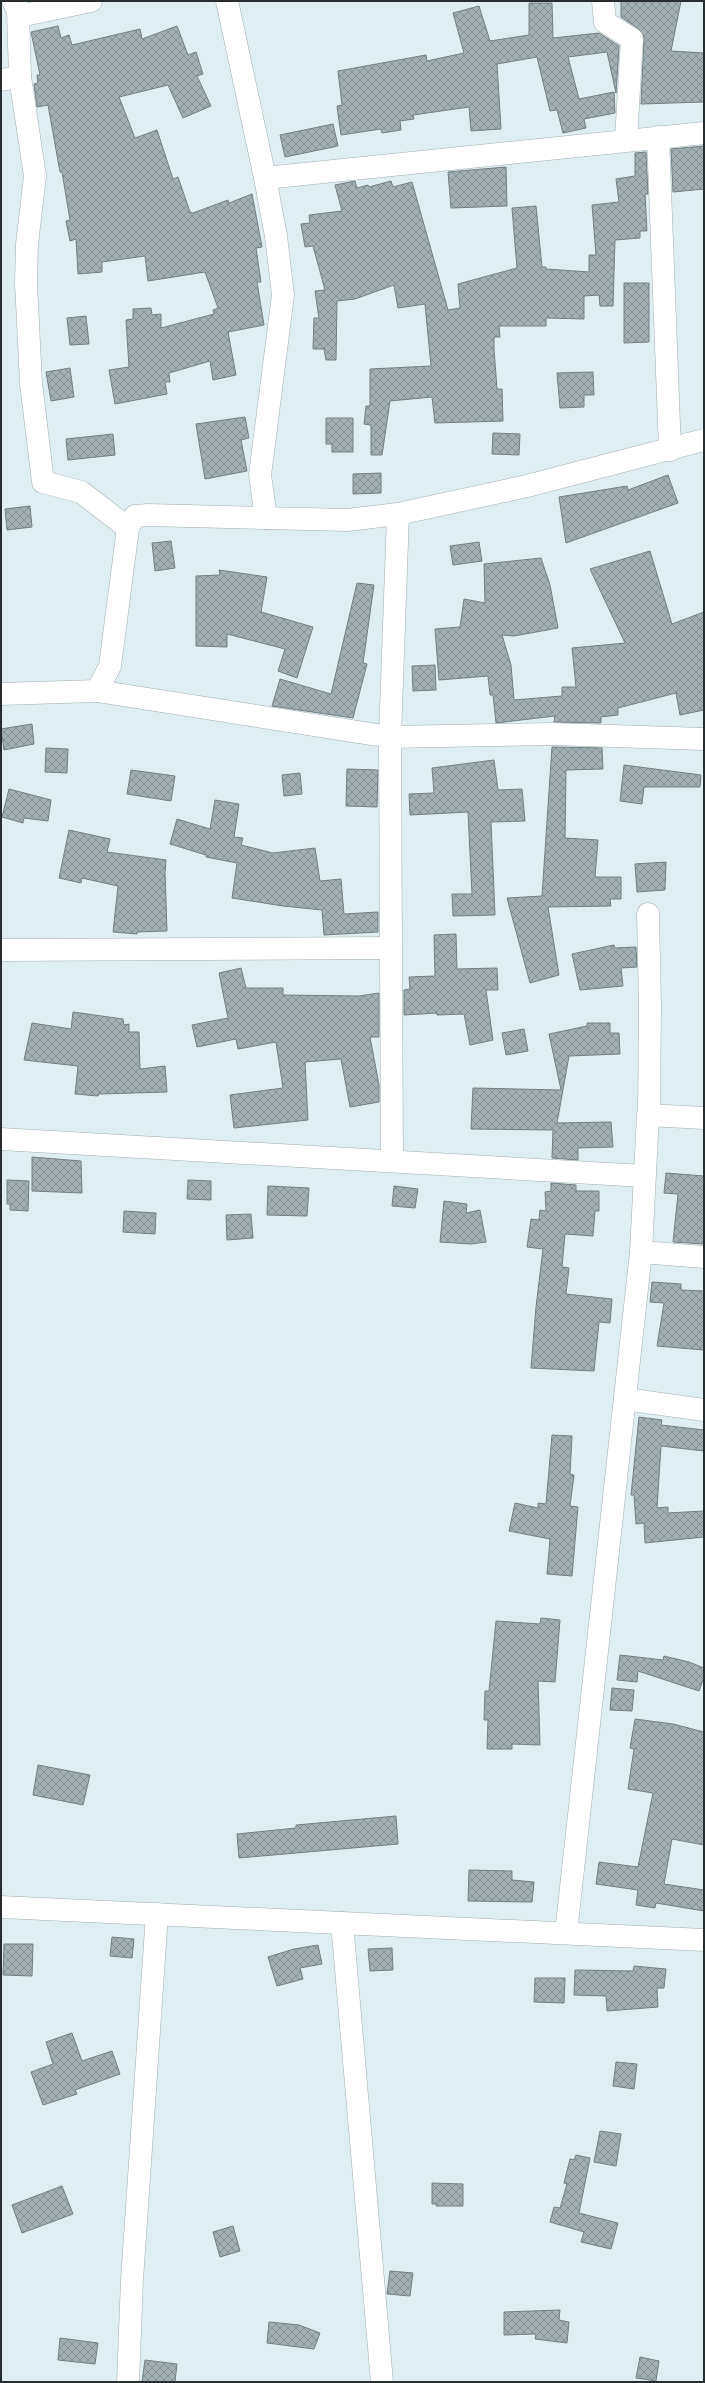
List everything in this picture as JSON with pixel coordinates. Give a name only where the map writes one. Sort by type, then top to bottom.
[{"type":"street","points":[[91,1],[29,14],[15,6],[11,78],[35,176],[27,244],[26,283],[31,383],[43,482],[81,492],[128,528]]},
{"type":"street","points":[[227,1],[265,178],[276,236],[283,295],[260,475],[266,518]]},
{"type":"street","points":[[603,1],[605,22],[632,39],[626,140]]},
{"type":"street","points":[[265,178],[704,133]]},
{"type":"street","points":[[658,137],[670,450]]},
{"type":"street","points":[[97,691],[110,666],[128,528],[135,516],[148,515],[347,520],[398,514],[527,486],[704,440]]},
{"type":"street","points":[[392,1161],[390,737],[398,514]]},
{"type":"street","points":[[1,694],[97,691],[390,737],[553,734],[704,739]]},
{"type":"street","points":[[566,1933],[641,1252],[644,1176],[649,1114],[650,1006],[648,914]]},
{"type":"street","points":[[1,950],[390,948]]},
{"type":"street","points":[[649,1114],[704,1118]]},
{"type":"street","points":[[1,1139],[644,1176]]},
{"type":"street","points":[[641,1252],[704,1257]]},
{"type":"street","points":[[625,1399],[704,1410]]},
{"type":"street","points":[[1,1907],[704,1940]]},
{"type":"street","points":[[128,2382],[132,2280],[157,1914]]},
{"type":"street","points":[[342,1923],[382,2382]]},
{"type":"building","points":[[621,1],[681,1],[671,51],[704,53],[704,102],[641,104],[644,39],[639,29],[621,17]]},
{"type":"building","points":[[529,3],[552,3],[553,38],[599,33],[619,46],[616,93],[607,52],[568,57],[579,99],[614,92],[615,113],[584,119],[586,128],[563,133],[557,110],[550,111],[537,57],[497,64],[501,129],[471,131],[469,107],[413,115],[414,119],[400,121],[401,130],[382,133],[381,129],[341,135],[337,106],[342,105],[338,71],[426,55],[427,61],[464,53],[453,13],[479,6],[490,41],[529,35]]},
{"type":"building","points":[[58,26],[61,38],[69,35],[72,45],[140,29],[142,39],[177,26],[188,55],[196,52],[203,74],[197,76],[211,106],[183,118],[168,85],[119,97],[135,138],[157,130],[173,179],[178,177],[190,212],[193,213],[228,200],[229,203],[252,194],[262,247],[256,248],[261,282],[257,282],[264,325],[228,332],[236,375],[213,380],[210,361],[169,373],[170,382],[165,382],[167,394],[115,404],[109,370],[129,367],[126,320],[133,319],[133,309],[151,308],[152,315],[161,314],[161,328],[214,314],[213,310],[218,308],[205,272],[148,281],[145,256],[102,262],[102,272],[78,274],[76,239],[70,241],[66,221],[70,220],[48,105],[37,107],[34,84],[38,83],[37,75],[40,75],[31,32]]},
{"type":"building","points":[[333,124],[338,146],[285,157],[280,135]]},
{"type":"building","points":[[704,146],[704,189],[673,192],[671,149]]},
{"type":"building","points":[[646,152],[648,194],[645,194],[647,231],[640,231],[640,238],[615,240],[613,306],[600,306],[599,295],[584,296],[584,319],[546,318],[546,326],[499,326],[500,337],[494,337],[494,349],[497,389],[502,389],[503,421],[435,423],[432,397],[390,401],[382,455],[371,455],[371,425],[364,424],[366,406],[370,406],[370,369],[431,366],[425,304],[398,308],[394,285],[355,299],[337,301],[336,360],[326,360],[324,349],[313,349],[314,318],[319,318],[315,291],[325,290],[313,246],[305,247],[301,224],[310,223],[309,215],[342,211],[335,185],[355,181],[357,188],[368,185],[369,187],[391,181],[393,187],[412,182],[448,310],[460,308],[458,284],[517,268],[512,208],[536,206],[542,267],[546,267],[546,269],[589,272],[589,255],[596,255],[592,205],[619,202],[616,179],[635,176],[635,153]]},
{"type":"building","points":[[506,167],[507,206],[451,208],[448,172]]},
{"type":"building","points":[[624,283],[649,283],[649,342],[624,343]]},
{"type":"building","points":[[86,316],[89,344],[70,345],[67,318]]},
{"type":"building","points":[[70,368],[74,397],[51,401],[46,372]]},
{"type":"building","points":[[593,372],[594,395],[584,395],[584,407],[560,408],[557,373]]},
{"type":"building","points":[[245,417],[249,438],[241,440],[247,471],[205,479],[196,424]]},
{"type":"building","points":[[326,418],[353,418],[353,452],[332,452],[332,444],[326,444]]},
{"type":"building","points":[[493,433],[520,434],[519,455],[492,454]]},
{"type":"building","points":[[113,434],[115,455],[68,460],[66,439]]},
{"type":"building","points":[[381,473],[381,493],[353,494],[353,474]]},
{"type":"building","points":[[668,475],[678,503],[566,543],[559,497],[627,486],[628,490]]},
{"type":"building","points":[[30,506],[32,527],[7,530],[5,509]]},
{"type":"building","points":[[171,541],[175,568],[155,571],[152,543]]},
{"type":"building","points":[[479,542],[482,561],[453,565],[450,546]]},
{"type":"building","points":[[650,551],[672,624],[704,612],[704,710],[680,715],[676,693],[618,708],[618,715],[601,717],[601,723],[554,722],[555,716],[496,723],[493,695],[490,695],[488,676],[439,680],[435,629],[460,627],[464,599],[485,603],[484,564],[541,558],[550,585],[558,628],[514,636],[502,635],[511,665],[514,700],[562,696],[562,687],[576,687],[572,648],[625,643],[590,569]]},
{"type":"building","points":[[219,570],[267,577],[261,612],[313,627],[297,678],[278,671],[285,649],[227,634],[227,647],[196,646],[196,576],[220,575]]},
{"type":"building","points":[[357,583],[374,585],[363,663],[367,664],[353,718],[272,706],[280,679],[331,694]]},
{"type":"building","points":[[435,665],[436,690],[413,691],[412,666]]},
{"type":"building","points":[[32,724],[34,744],[4,750],[1,729]]},
{"type":"building","points":[[552,747],[602,748],[603,769],[566,770],[565,838],[598,840],[595,877],[621,877],[621,899],[610,899],[611,906],[548,907],[559,975],[530,983],[507,898],[542,896]]},
{"type":"building","points":[[46,748],[68,749],[67,773],[45,772]]},
{"type":"building","points":[[494,760],[498,790],[522,789],[525,821],[491,822],[495,915],[453,916],[452,894],[472,894],[468,812],[410,815],[409,794],[434,793],[432,768]]},
{"type":"building","points":[[624,765],[701,775],[700,787],[644,787],[642,804],[620,801]]},
{"type":"building","points":[[347,769],[378,770],[377,807],[346,806]]},
{"type":"building","points":[[131,770],[175,776],[171,801],[127,794]]},
{"type":"building","points":[[300,773],[302,794],[284,796],[282,775]]},
{"type":"building","points":[[9,789],[51,800],[48,821],[24,818],[23,823],[2,817]]},
{"type":"building","points":[[215,800],[239,804],[234,837],[243,838],[241,845],[273,853],[315,848],[320,881],[341,879],[344,914],[378,912],[378,932],[324,935],[322,910],[232,898],[237,863],[206,857],[206,855],[170,844],[177,819],[210,829]]},
{"type":"building","points":[[69,830],[110,839],[107,852],[166,860],[167,931],[137,932],[137,934],[113,932],[118,886],[82,878],[81,883],[59,878]]},
{"type":"building","points":[[666,862],[665,890],[637,892],[635,864]]},
{"type":"building","points":[[456,934],[457,969],[497,968],[498,990],[486,990],[493,1040],[470,1045],[464,1014],[437,1015],[437,1013],[404,1015],[404,990],[410,989],[409,977],[435,976],[434,935]]},
{"type":"building","points":[[614,945],[615,948],[636,947],[637,967],[621,968],[623,986],[580,990],[572,954]]},
{"type":"building","points":[[241,968],[246,988],[283,988],[283,995],[359,996],[379,993],[379,1037],[370,1037],[379,1085],[379,1102],[350,1107],[341,1059],[305,1062],[308,1120],[234,1128],[230,1095],[283,1088],[276,1042],[238,1049],[236,1039],[197,1047],[192,1025],[228,1018],[219,973]]},
{"type":"building","points":[[73,1012],[123,1019],[124,1025],[129,1024],[129,1032],[139,1032],[140,1069],[165,1066],[167,1092],[99,1094],[98,1096],[75,1094],[78,1066],[24,1060],[32,1023],[71,1029]]},
{"type":"building","points":[[587,1023],[610,1023],[610,1033],[619,1033],[620,1054],[569,1056],[557,1123],[611,1122],[613,1147],[578,1148],[578,1160],[552,1158],[553,1130],[471,1129],[473,1088],[561,1090],[549,1034],[587,1026]]},
{"type":"building","points":[[524,1029],[528,1051],[506,1055],[502,1033]]},
{"type":"building","points":[[32,1157],[81,1161],[82,1193],[32,1191]]},
{"type":"building","points":[[666,1173],[704,1176],[704,1244],[673,1242],[678,1194],[664,1193]]},
{"type":"building","points":[[7,1180],[29,1181],[28,1211],[10,1210],[10,1204],[7,1204]]},
{"type":"building","points":[[188,1180],[211,1181],[211,1200],[187,1199]]},
{"type":"building","points":[[551,1183],[576,1185],[576,1191],[599,1191],[599,1211],[595,1211],[593,1236],[565,1234],[562,1267],[569,1268],[566,1294],[612,1299],[610,1323],[599,1322],[594,1371],[531,1368],[543,1249],[527,1247],[531,1219],[539,1220],[540,1210],[546,1211],[545,1192],[551,1191]]},
{"type":"building","points":[[268,1186],[309,1188],[307,1216],[267,1215]]},
{"type":"building","points":[[394,1186],[418,1189],[415,1208],[392,1206]]},
{"type":"building","points":[[444,1201],[467,1204],[466,1213],[480,1210],[486,1242],[471,1244],[440,1242]]},
{"type":"building","points":[[124,1211],[156,1213],[155,1234],[123,1232]]},
{"type":"building","points":[[251,1214],[253,1238],[227,1240],[226,1215]]},
{"type":"building","points":[[652,1282],[681,1284],[681,1290],[704,1291],[704,1350],[657,1346],[664,1303],[650,1302]]},
{"type":"building","points":[[639,1417],[662,1420],[661,1425],[704,1430],[704,1451],[661,1446],[657,1508],[668,1507],[668,1513],[704,1511],[704,1537],[645,1543],[644,1523],[636,1524],[634,1495],[631,1495]]},
{"type":"building","points":[[552,1435],[572,1436],[570,1474],[574,1475],[570,1506],[578,1507],[572,1576],[547,1574],[550,1539],[509,1531],[515,1503],[538,1508],[538,1503],[546,1504]]},
{"type":"building","points":[[541,1618],[560,1620],[555,1682],[538,1681],[540,1745],[512,1744],[512,1749],[487,1749],[488,1720],[484,1720],[485,1691],[489,1691],[496,1621],[540,1624]]},
{"type":"building","points":[[620,1655],[663,1660],[664,1656],[689,1662],[704,1668],[704,1677],[699,1691],[638,1671],[637,1682],[617,1680]]},
{"type":"building","points":[[612,1688],[634,1690],[632,1711],[610,1710]]},
{"type":"building","points":[[635,1719],[673,1724],[704,1732],[704,1845],[672,1839],[664,1884],[704,1890],[704,1911],[656,1903],[655,1908],[636,1905],[638,1890],[596,1884],[599,1862],[638,1867],[653,1793],[628,1789],[634,1749],[630,1748]]},
{"type":"building","points":[[38,1765],[90,1775],[83,1805],[33,1795]]},
{"type":"building","points":[[396,1816],[398,1844],[239,1858],[237,1834],[296,1828],[296,1825]]},
{"type":"building","points":[[469,1870],[512,1871],[512,1880],[534,1882],[532,1902],[468,1901]]},
{"type":"building","points":[[112,1937],[134,1939],[132,1958],[110,1956]]},
{"type":"building","points":[[4,1944],[33,1944],[32,1976],[3,1975]]},
{"type":"building","points":[[318,1945],[322,1964],[300,1968],[303,1979],[277,1986],[268,1957],[294,1949]]},
{"type":"building","points":[[392,1948],[393,1970],[370,1971],[368,1949]]},
{"type":"building","points":[[634,1966],[666,1969],[664,1988],[657,1988],[658,2007],[607,2011],[606,1996],[574,1995],[575,1970],[633,1971]]},
{"type":"building","points":[[535,1978],[565,1978],[564,2003],[534,2002]]},
{"type":"building","points":[[72,2033],[82,2061],[112,2051],[120,2074],[75,2090],[77,2094],[43,2105],[31,2072],[53,2064],[46,2042]]},
{"type":"building","points":[[616,2062],[637,2064],[634,2089],[613,2086]]},
{"type":"building","points":[[600,2131],[621,2134],[616,2166],[594,2162]]},
{"type":"building","points":[[576,2155],[590,2158],[579,2213],[618,2223],[611,2249],[581,2242],[584,2232],[550,2222],[554,2207],[560,2208],[567,2184],[564,2183],[570,2159],[574,2160]]},
{"type":"building","points":[[432,2183],[463,2184],[463,2206],[436,2206],[437,2204],[432,2204]]},
{"type":"building","points":[[62,2186],[73,2214],[22,2233],[12,2205]]},
{"type":"building","points":[[233,2226],[240,2251],[220,2257],[213,2232]]},
{"type":"building","points":[[390,2271],[413,2273],[410,2296],[387,2294]]},
{"type":"building","points":[[560,2310],[559,2320],[569,2322],[567,2343],[535,2339],[536,2334],[504,2335],[504,2312]]},
{"type":"building","points":[[269,2322],[299,2325],[320,2333],[314,2349],[267,2343]]},
{"type":"building","points":[[60,2338],[98,2343],[95,2364],[58,2360]]},
{"type":"building","points":[[640,2357],[659,2361],[656,2381],[636,2378]]},
{"type":"building","points":[[145,2360],[177,2364],[175,2382],[142,2382]]}]
